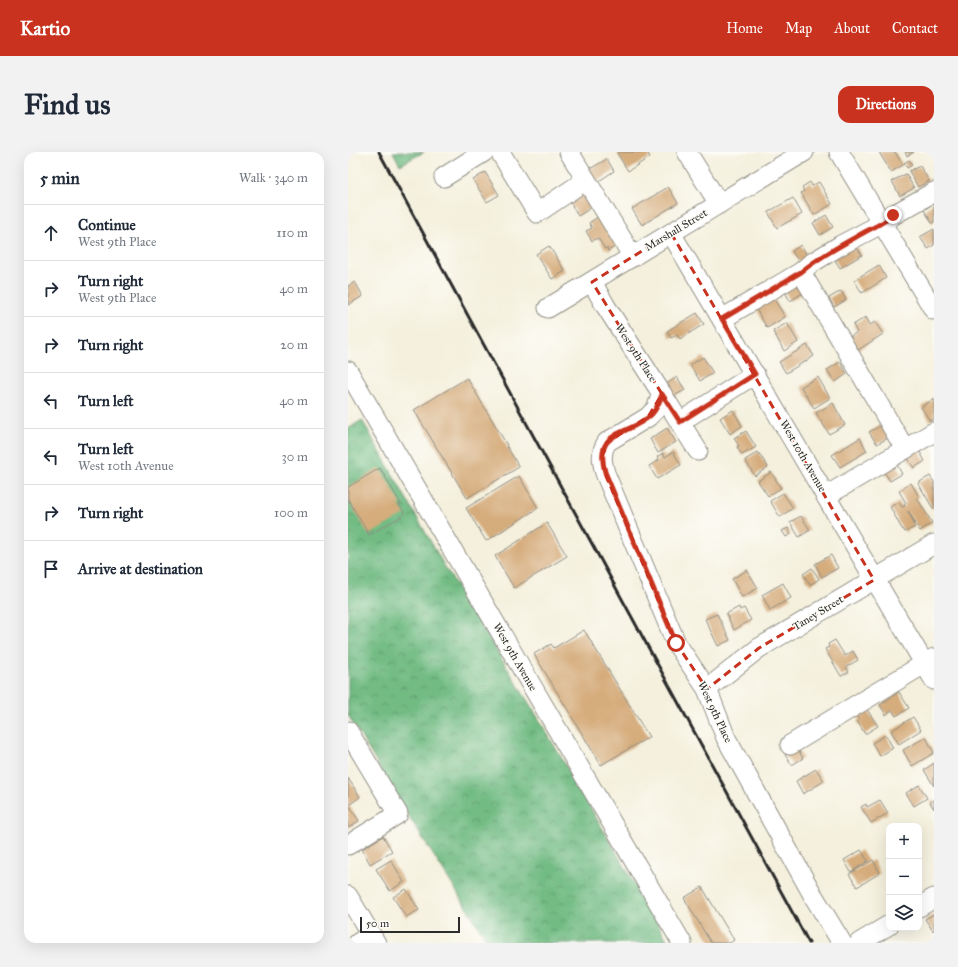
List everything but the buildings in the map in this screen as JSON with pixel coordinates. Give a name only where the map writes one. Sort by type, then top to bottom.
[{"type":"street","points":[[444,177],[484,152]]},
{"type":"street","points":[[500,152],[537,213],[586,180]]},
{"type":"street","points":[[569,152],[633,257]]},
{"type":"street","points":[[687,152],[719,204]]},
{"type":"street","name":"Marshall Street","points":[[548,308],[803,152]]},
{"type":"street","points":[[839,152],[934,310]]},
{"type":"street","points":[[722,319],[801,272],[810,264],[841,245],[883,223],[893,215],[934,192]]},
{"type":"street","name":"West 10th Avenue","points":[[671,233],[755,374],[874,580],[929,661],[934,680]]},
{"type":"street","points":[[801,272],[905,449]]},
{"type":"street","name":"West 9th Place","points":[[592,282],[662,394],[656,409],[652,414],[607,442],[604,446],[602,457],[605,472],[676,643],[707,689],[726,738],[814,897],[842,943]]},
{"type":"street","name":"West 9th Avenue","points":[[348,371],[682,943]]},
{"type":"street","points":[[680,422],[755,374]]},
{"type":"street","points":[[662,394],[698,451]]},
{"type":"street","points":[[826,496],[934,432]]},
{"type":"street","name":"Taney Street","points":[[707,689],[759,648],[934,544]]},
{"type":"street","points":[[790,745],[929,661]]},
{"type":"street","points":[[348,731],[398,814],[348,845]]},
{"type":"street","points":[[348,896],[368,940]]},
{"type":"street","points":[[922,905],[934,898]]},
{"type":"street","points":[[859,943],[886,927]]},
{"type":"highlighted area","points":[[671,233],[874,580],[759,648],[707,689],[676,643],[605,473],[602,457],[607,442],[648,417],[662,394],[592,282]]},
{"type":"green space","points":[[393,152],[424,152],[400,165]]},
{"type":"green space","points":[[362,420],[445,567],[540,721],[669,943],[489,943],[406,812],[348,715],[348,429]]},
{"type":"railway","points":[[379,152],[809,943]]},
{"type":"route","points":[[676,643],[605,472],[602,457],[604,446],[611,439],[648,418],[656,409],[662,394],[680,422],[755,374],[722,319],[801,272],[810,264],[841,245],[883,223],[893,215]]}]
